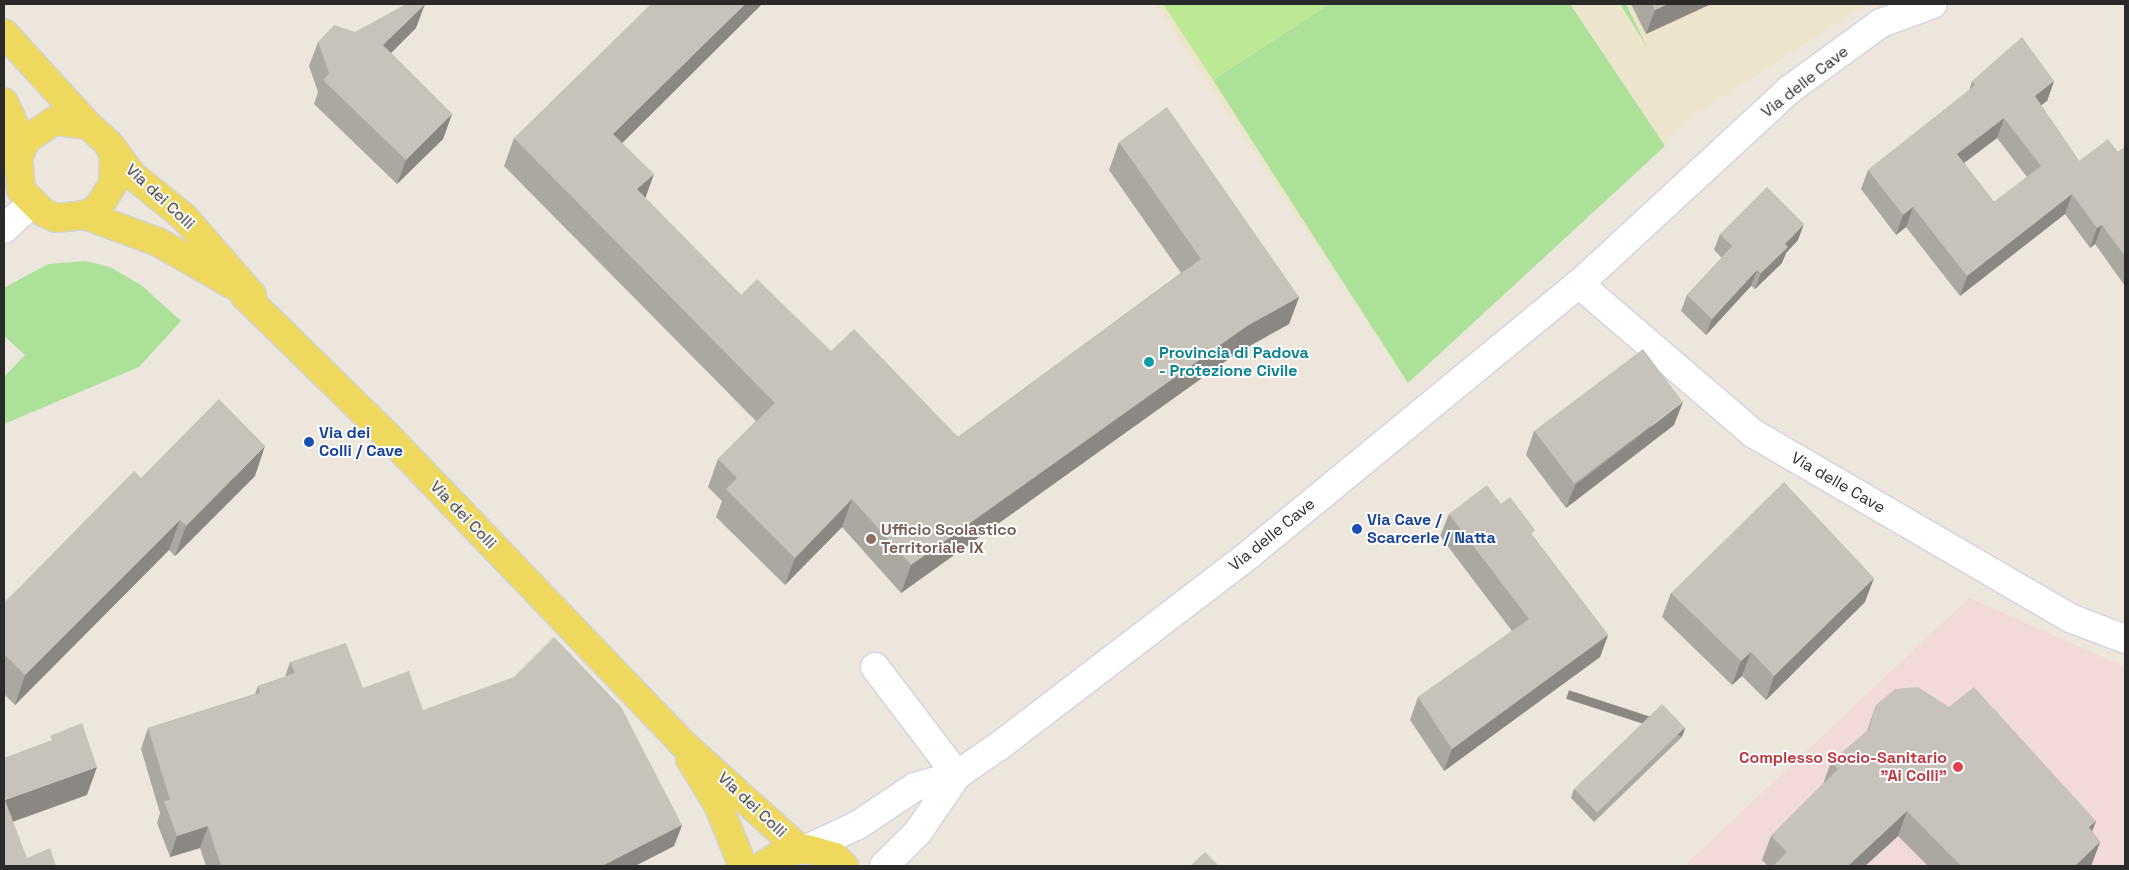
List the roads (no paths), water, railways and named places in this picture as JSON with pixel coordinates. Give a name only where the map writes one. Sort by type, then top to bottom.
[{"type":"main road","name":"Via dei Colli","points":[[4,33],[88,125],[108,143],[131,174],[184,217],[252,295]]},
{"type":"main road","points":[[4,102],[16,129],[21,190],[31,204]]},
{"type":"main road","points":[[19,156],[26,140],[54,121],[88,125]]},
{"type":"main road","name":"Via dei Colli","points":[[31,204],[56,218],[85,215],[98,208],[113,184],[116,170],[108,143]]},
{"type":"main road","name":"Via dei Colli","points":[[85,215],[158,242],[252,295]]},
{"type":"main road","name":"Via dei Colli","points":[[252,295],[245,296],[386,434],[681,742],[804,849]]},
{"type":"main road","name":"Via dei Colli","points":[[681,742],[718,805],[743,866]]},
{"type":"main road","name":"Via dei Colli","points":[[762,866],[779,854],[804,849],[835,857],[844,866]]},
{"type":"street","name":"Via delle Cave","points":[[884,866],[933,813],[957,775],[1251,553],[1580,284],[1789,90],[1881,23],[1933,4]]},
{"type":"street","points":[[4,229],[31,204]]},
{"type":"street","name":"Via delle Cave","points":[[1580,284],[1754,434],[2070,618],[2125,639]]},
{"type":"street","points":[[875,668],[957,775]]},
{"type":"street","name":"Via delle Cave","points":[[804,849],[858,825],[915,787],[957,775]]},
{"type":"place","name":"Provincia di Padova - Protezione Civile","points":[[1149,362]]},
{"type":"place","name":"Via dei Colli / Cave","points":[[309,442]]},
{"type":"place","name":"Via Cave / Scarcerle / Natta","points":[[1357,529]]},
{"type":"place","name":"Ufficio Scolastico Territoriale IX","points":[[871,539]]},
{"type":"place","name":"Complesso Socio-Sanitario \"Ai Colli\"","points":[[1958,767]]}]
